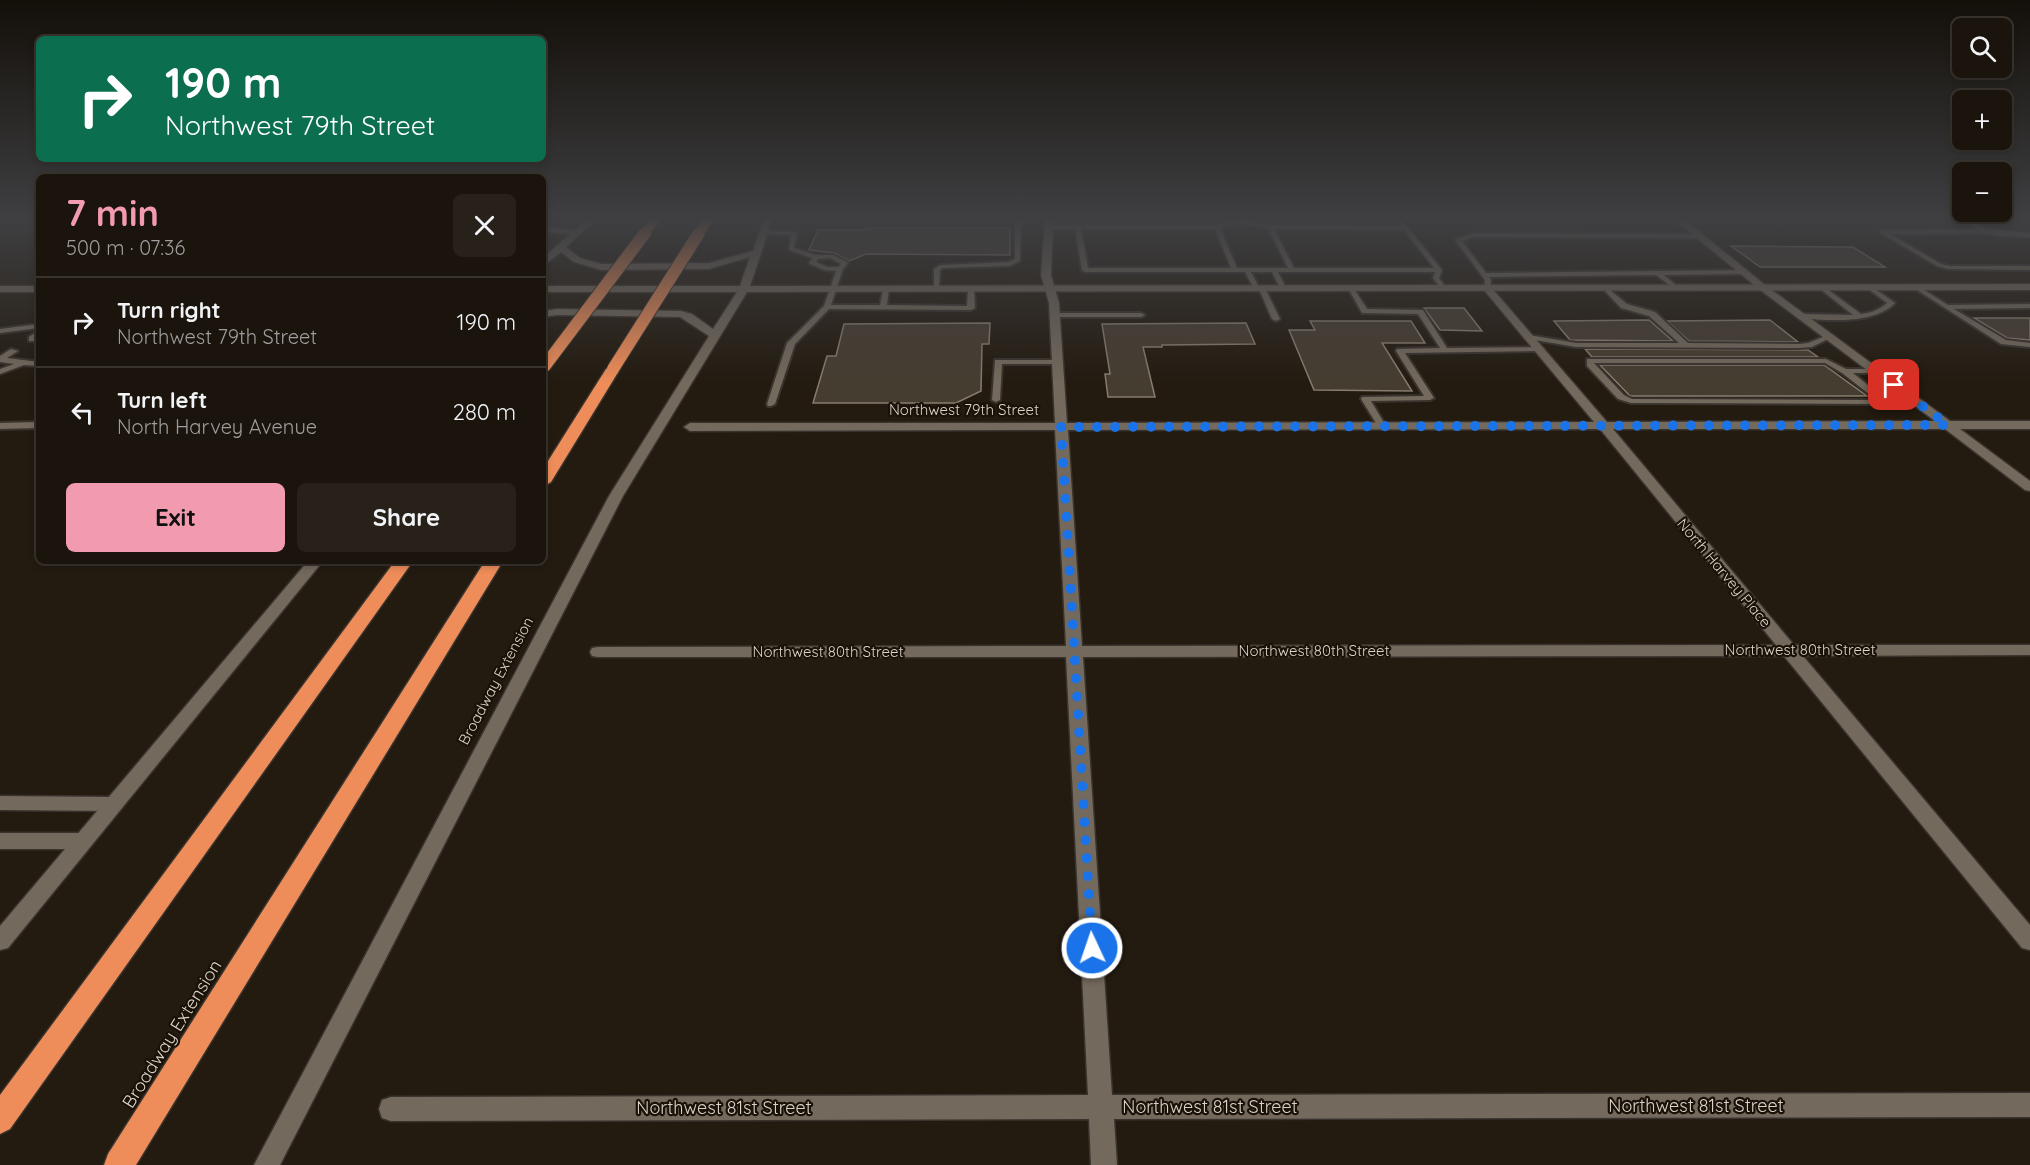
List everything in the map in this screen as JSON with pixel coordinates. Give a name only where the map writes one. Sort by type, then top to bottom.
[{"type":"highway","points":[[546,364],[614,274]]},
{"type":"highway","points":[[546,477],[673,274]]},
{"type":"highway","points":[[0,1119],[402,564]]},
{"type":"highway","name":"Broadway Extension","points":[[119,1165],[492,564]]},
{"type":"street","name":"Broadway Extension","points":[[267,1165],[616,496],[744,288],[749,274]]},
{"type":"street","points":[[1046,274],[1054,315],[1104,1165]]},
{"type":"street","points":[[1749,274],[1762,287],[2030,487]]},
{"type":"street","points":[[546,289],[1443,288],[1486,282],[1582,288],[2030,287]]},
{"type":"street","name":"North Harvey Place","points":[[1486,282],[1602,426],[2030,941]]},
{"type":"street","points":[[0,289],[36,289]]},
{"type":"street","points":[[546,314],[681,314],[688,316],[715,335]]},
{"type":"street","name":"Northwest 79th Street","points":[[690,427],[2030,425]]},
{"type":"street","points":[[0,941],[314,564]]},
{"type":"street","name":"Northwest 80th Street","points":[[598,652],[2030,650]]},
{"type":"street","points":[[0,803],[114,804]]},
{"type":"street","points":[[0,841],[83,842]]},
{"type":"street","name":"Northwest 81st Street","points":[[391,1109],[2030,1105]]},
{"type":"lane","points":[[771,404],[791,344],[827,307],[838,274]]},
{"type":"lane","points":[[936,288],[937,274]]},
{"type":"lane","points":[[1250,274],[1276,319]]},
{"type":"lane","points":[[1276,274],[1283,288]]},
{"type":"lane","points":[[1438,274],[1436,279],[1443,288]]},
{"type":"lane","points":[[1481,274],[1486,282],[1563,274]]},
{"type":"lane","points":[[1567,274],[1582,288]]},
{"type":"lane","points":[[1660,274],[1676,288]]},
{"type":"lane","points":[[1821,287],[1859,316]]},
{"type":"lane","points":[[1803,316],[1874,316],[1887,309],[1891,303],[1869,287]]},
{"type":"lane","points":[[1916,287],[2004,342],[2030,345]]},
{"type":"lane","points":[[827,307],[971,308],[970,288]]},
{"type":"lane","points":[[1351,288],[1365,311],[1420,312],[1445,350]]},
{"type":"lane","points":[[1605,288],[1624,306],[1652,314],[1685,345]]},
{"type":"lane","points":[[883,308],[886,289]]},
{"type":"lane","points":[[1946,307],[2030,306]]},
{"type":"lane","points":[[1054,315],[1141,315]]},
{"type":"lane","points":[[0,331],[36,326]]},
{"type":"lane","points":[[4,339],[22,328]]},
{"type":"lane","points":[[1382,426],[1365,399],[1430,398],[1400,351],[1535,343],[1805,345],[1830,336]]},
{"type":"lane","points":[[1805,345],[1826,361],[1845,371],[1880,399],[1873,402],[1631,401],[1621,397],[1590,364],[1590,362],[1826,361]]},
{"type":"lane","points":[[0,359],[14,351]]},
{"type":"lane","points":[[0,359],[21,364]]},
{"type":"lane","points":[[0,372],[21,364],[36,362]]},
{"type":"lane","points":[[996,400],[998,362],[1057,362]]},
{"type":"lane","points":[[1845,371],[1876,371]]},
{"type":"lane","points":[[0,426],[36,425]]},
{"type":"building","points":[[1424,308],[1464,308],[1482,331],[1440,330]]},
{"type":"building","points":[[1974,318],[2030,318],[2030,340],[2007,338]]},
{"type":"building","points":[[1649,320],[1673,341],[1570,340],[1554,321]]},
{"type":"building","points":[[1770,320],[1798,342],[1689,341],[1667,321]]},
{"type":"building","points":[[1310,321],[1411,321],[1425,343],[1382,343],[1412,391],[1314,390],[1289,330],[1315,330]]},
{"type":"building","points":[[990,323],[989,344],[982,344],[981,391],[956,403],[813,403],[827,356],[836,356],[844,324]]},
{"type":"building","points":[[1246,323],[1255,344],[1143,347],[1155,397],[1108,397],[1105,374],[1110,374],[1102,324]]},
{"type":"building","points":[[1585,349],[1808,350],[1818,357],[1592,357]]},
{"type":"building","points":[[1600,365],[1824,365],[1867,396],[1630,396]]},
{"type":"route","points":[[1092,948],[1061,427],[1948,425],[1894,385]]}]
